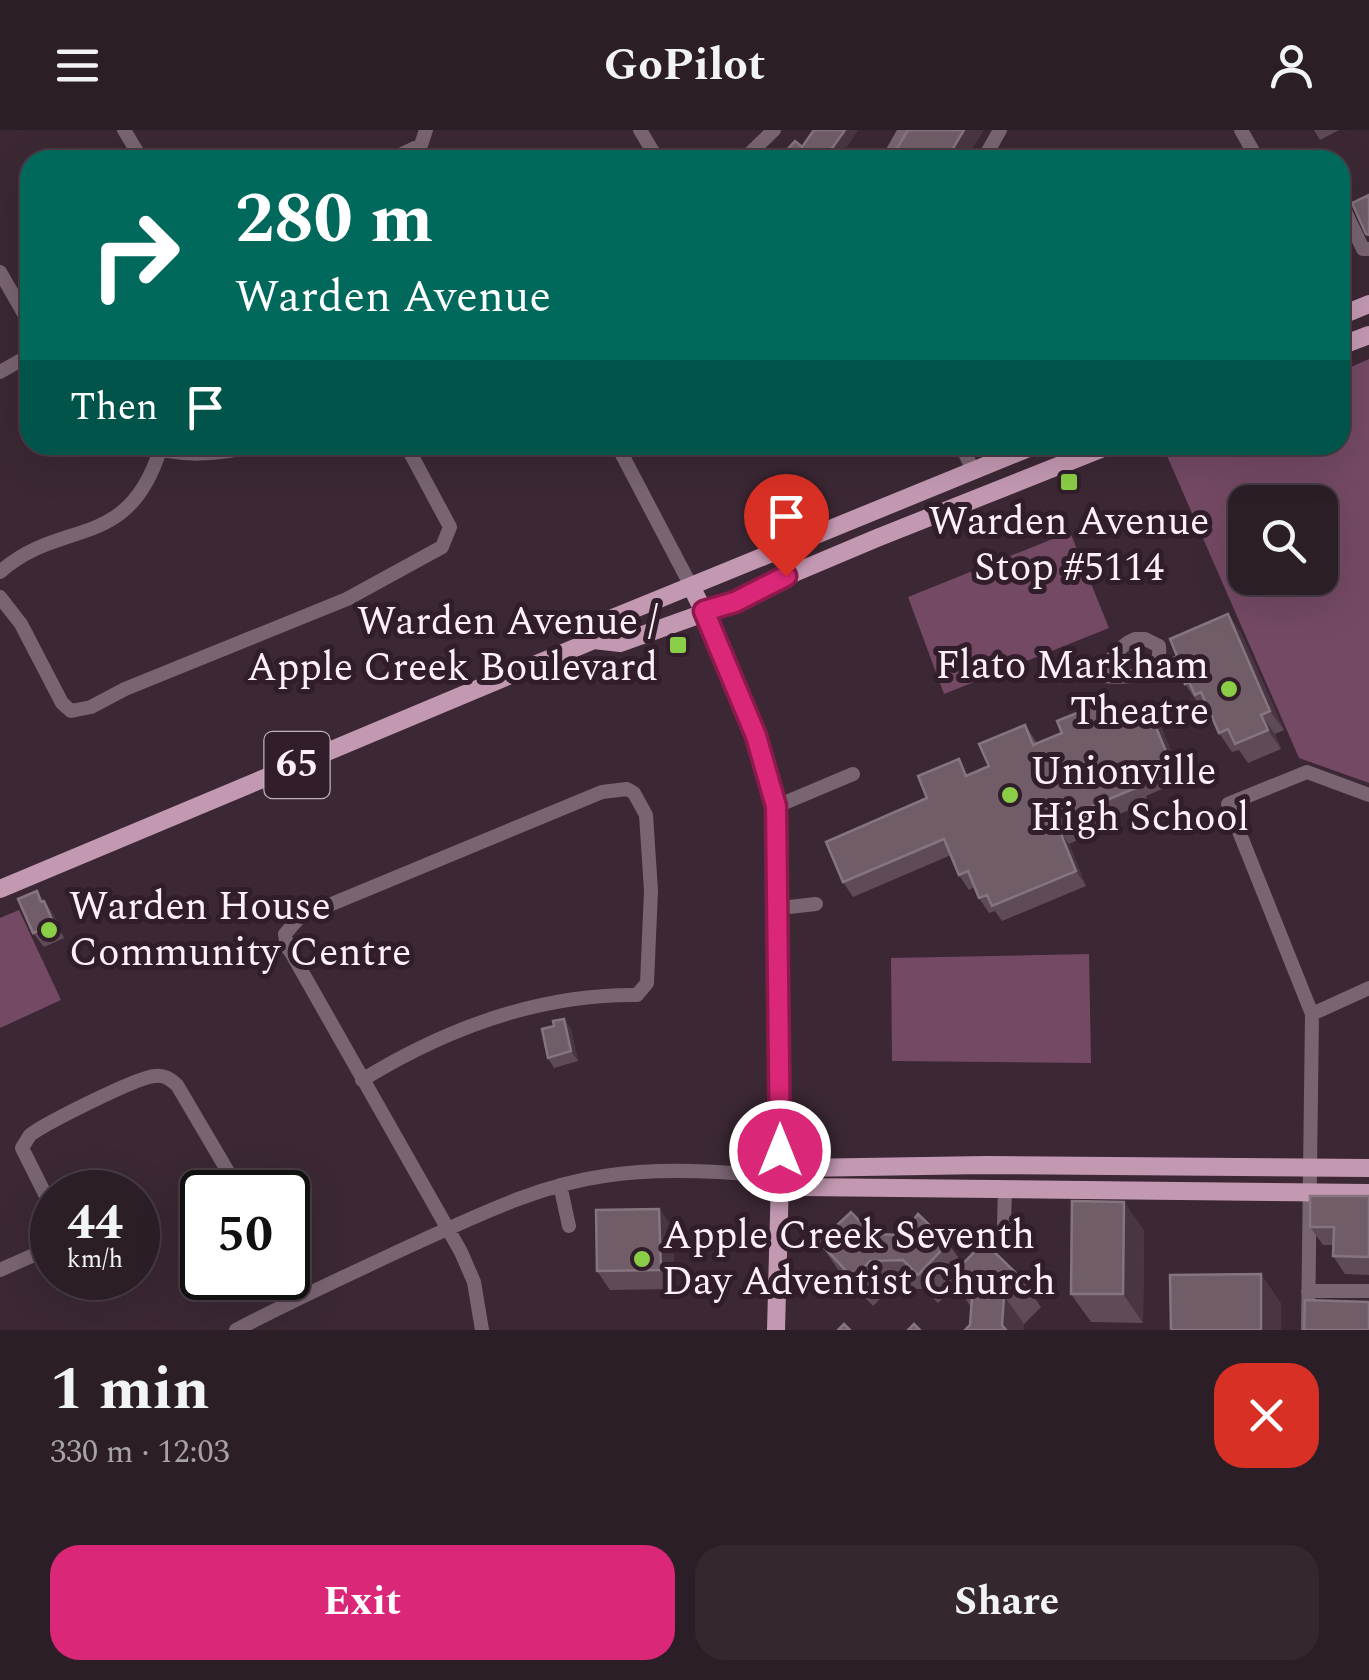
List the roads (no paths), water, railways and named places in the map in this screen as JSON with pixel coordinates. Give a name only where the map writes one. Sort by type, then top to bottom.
[{"type":"main road","name":"65","points":[[0,889],[594,640],[610,620],[1011,455]]},
{"type":"main road","name":"65","points":[[594,640],[620,643],[735,602],[877,538],[1085,455]]},
{"type":"main road","points":[[691,586],[756,736],[776,806],[780,908],[776,1330]]},
{"type":"main road","points":[[780,1177],[800,1168],[1369,1168]]},
{"type":"main road","points":[[780,1177],[801,1187],[1369,1194]]},
{"type":"street","points":[[409,150],[420,145],[426,130]]},
{"type":"street","points":[[754,150],[774,130]]},
{"type":"street","points":[[1350,222],[1363,249],[1369,249]]},
{"type":"street","points":[[0,272],[20,307]]},
{"type":"street","points":[[0,572],[16,559],[124,512],[153,474],[154,455]]},
{"type":"street","points":[[0,597],[21,624],[62,703],[72,711],[90,708],[125,689],[347,599],[442,547],[450,528],[446,514],[412,455]]},
{"type":"street","points":[[623,455],[691,586]]},
{"type":"street","points":[[966,455],[973,470]]},
{"type":"street","points":[[1308,1330],[1312,1014],[1228,804],[1307,772],[1369,794]]},
{"type":"street","points":[[776,806],[853,774]]},
{"type":"street","points":[[362,1080],[443,1036],[484,1020],[548,1004],[637,995],[642,990],[647,983],[651,892],[646,815],[634,794],[627,789],[602,792],[310,913],[284,934],[287,947],[362,1080],[448,1229],[474,1282],[482,1330]]},
{"type":"street","points":[[780,908],[816,904]]},
{"type":"street","points":[[1312,1014],[1369,988]]},
{"type":"street","points":[[33,1170],[22,1148],[30,1135],[157,1075],[177,1085],[227,1170]]},
{"type":"street","points":[[310,1292],[448,1229],[560,1185],[606,1175],[644,1173],[780,1177]]},
{"type":"street","points":[[560,1185],[569,1226]]},
{"type":"street","points":[[1004,1224],[1005,1189]]},
{"type":"street","points":[[0,1270],[30,1257]]},
{"type":"street","points":[[1308,1291],[1369,1292]]},
{"type":"street","points":[[236,1330],[293,1300]]},
{"type":"place","name":"Warden Avenue Stop #5114","points":[[1069,482]]},
{"type":"place","name":"Warden Avenue / Apple Creek Boulevard","points":[[678,645]]},
{"type":"place","name":"Flato Markham Theatre","points":[[1229,689]]},
{"type":"place","name":"Unionville High School","points":[[1010,795]]},
{"type":"place","name":"Warden House Community Centre","points":[[49,930]]},
{"type":"place","name":"Apple Creek Seventh Day Adventist Church","points":[[642,1259]]}]
